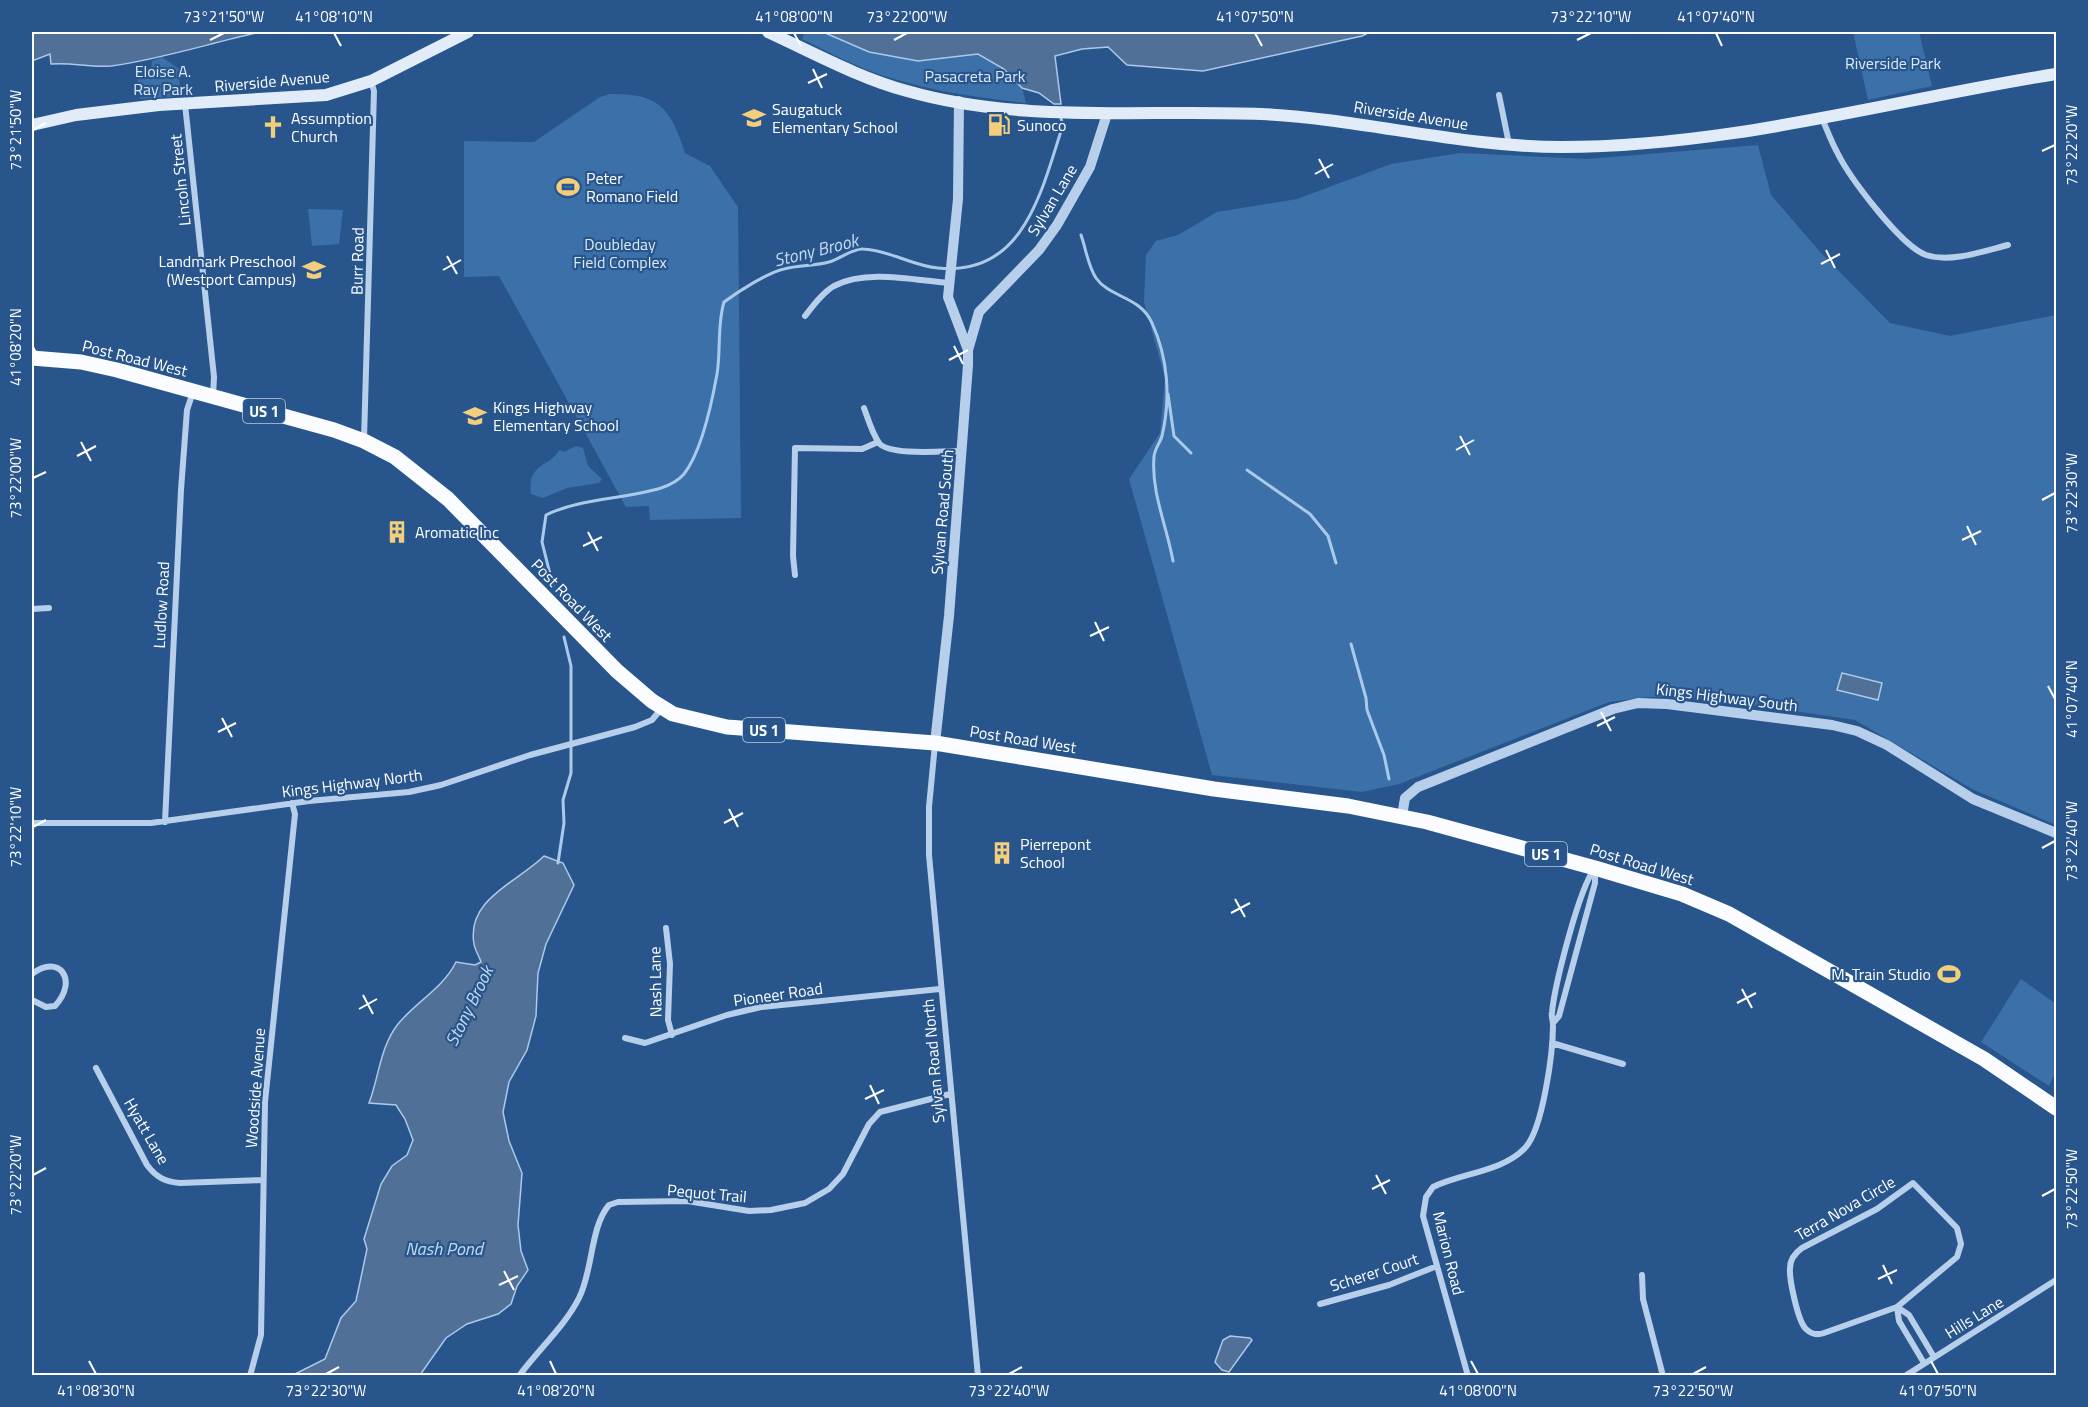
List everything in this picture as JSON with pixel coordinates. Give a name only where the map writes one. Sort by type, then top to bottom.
[{"type":"main road","name":"Riverside Avenue","points":[[32,125],[76,115],[185,104],[317,96],[341,92],[371,81],[468,32]]},
{"type":"main road","name":"Riverside Avenue","points":[[768,32],[882,84],[918,94],[959,101],[1060,113],[1226,113],[1297,116],[1509,145],[1564,147],[1665,143],[1741,133],[2056,74]]},
{"type":"main road","name":"Post Road West","points":[[32,358],[99,366],[193,391],[364,441],[406,464],[439,490],[617,671],[662,708],[684,718],[727,727],[935,743],[1196,786],[1328,803],[1402,816],[1595,868],[1682,894],[1729,914],[1983,1059],[2056,1108]]},
{"type":"street","name":"Burr Road","points":[[364,441],[372,204],[374,91],[371,81]]},
{"type":"street","points":[[1499,94],[1509,145]]},
{"type":"street","name":"Sylvan Road South","points":[[935,743],[948,627],[968,350],[948,304],[948,282],[958,199],[959,101]]},
{"type":"street","name":"Lincoln Street","points":[[185,104],[214,377],[213,397]]},
{"type":"street","name":"Sylvan Lane","points":[[968,350],[979,312],[1049,237],[1090,167],[1107,114]]},
{"type":"street","points":[[1822,118],[1837,153],[1865,195],[1913,246],[1927,255],[1952,256],[2008,245]]},
{"type":"street","points":[[805,316],[821,296],[833,286],[851,280],[877,278],[948,282]]},
{"type":"street","name":"Sylvan Road South","points":[[948,282],[959,315],[967,317],[979,312]]},
{"type":"street","name":"Ludlow Road","points":[[165,822],[180,496],[187,410],[193,391]]},
{"type":"street","points":[[864,408],[878,441],[883,447],[897,451],[962,451]]},
{"type":"street","points":[[795,575],[793,556],[795,448],[862,449],[878,441]]},
{"type":"street","points":[[32,609],[49,608]]},
{"type":"street","name":"Kings Highway South","points":[[1402,816],[1405,798],[1418,787],[1607,711],[1648,703],[1809,722],[1857,731],[1887,745],[1973,799],[2056,833]]},
{"type":"street","name":"Kings Highway North","points":[[32,823],[165,822],[292,803],[422,790],[503,762],[643,724],[652,720],[662,708]]},
{"type":"street","name":"Sylvan Road North","points":[[935,743],[928,838],[940,989],[978,1376]]},
{"type":"street","name":"Woodside Avenue","points":[[250,1376],[261,1328],[265,1102],[294,814],[292,803]]},
{"type":"street","name":"Marion Road","points":[[1468,1376],[1423,1216],[1426,1197],[1439,1184],[1504,1163],[1527,1147],[1542,1109],[1554,1023],[1559,1016],[1593,889],[1595,868]]},
{"type":"street","name":"Nash Lane","points":[[666,928],[670,964],[668,1020],[672,1035]]},
{"type":"street","points":[[32,974],[40,968],[51,966],[61,970],[66,979],[66,990],[55,1006],[46,1007],[32,1000]]},
{"type":"street","name":"Pioneer Road","points":[[625,1038],[645,1043],[760,1007],[940,989]]},
{"type":"street","points":[[1552,1043],[1623,1064]]},
{"type":"street","name":"Hyatt Lane","points":[[96,1068],[147,1165],[157,1176],[174,1183],[263,1180]]},
{"type":"street","name":"Pequot Trail","points":[[519,1376],[579,1298],[588,1275],[602,1218],[609,1205],[618,1202],[687,1201],[756,1210],[805,1203],[823,1194],[839,1179],[869,1124],[880,1112],[950,1094]]},
{"type":"street","name":"Terra Nova Circle","points":[[1913,1183],[1954,1224],[1961,1244],[1954,1261],[1897,1307],[1824,1333],[1811,1333],[1806,1330],[1801,1319],[1790,1267],[1793,1256],[1802,1248],[1877,1209],[1913,1183]]},
{"type":"street","name":"Scherer Court","points":[[1320,1304],[1389,1285],[1437,1266]]},
{"type":"street","points":[[1642,1275],[1643,1299],[1663,1376]]},
{"type":"street","name":"Hills Lane","points":[[1905,1376],[2056,1280]]},
{"type":"street","points":[[1897,1307],[1908,1315],[1934,1357]]},
{"type":"street","points":[[1897,1307],[1899,1321],[1924,1363]]},
{"type":"green space","name":"Pasacreta Park","points":[[805,32],[823,32],[869,52],[918,61],[978,53],[1004,69],[1022,88],[1026,103],[944,91],[884,76],[857,66],[802,39]]},
{"type":"green space","name":"Riverside Park","points":[[1853,32],[1919,32],[1932,86],[1868,100]]},
{"type":"green space","name":"Eloise A. Ray Park","points":[[162,57],[179,69],[180,96],[140,99],[137,74],[144,75],[151,70],[152,61]]},
{"type":"green space","name":"Doubleday Field Complex","points":[[610,94],[640,96],[661,106],[674,125],[685,153],[710,166],[738,207],[741,518],[650,520],[649,506],[626,507],[499,276],[464,277],[464,141],[534,142],[600,97]]},
{"type":"green space","points":[[1758,145],[1771,195],[1821,253],[1890,323],[1950,336],[2056,315],[2056,825],[1972,789],[1855,720],[1717,700],[1679,697],[1648,697],[1609,702],[1399,784],[1362,792],[1212,775],[1129,479],[1160,433],[1165,378],[1144,302],[1146,255],[1156,241],[1178,235],[1217,212],[1297,199],[1391,164],[1460,153],[1587,159]]},
{"type":"green space","points":[[308,209],[343,210],[339,244],[312,246]]},
{"type":"green space","points":[[576,446],[583,448],[588,466],[602,479],[599,483],[567,488],[543,498],[531,494],[531,484],[536,470],[551,460],[559,450],[564,452]]},
{"type":"green space","points":[[2021,979],[2056,1004],[2056,1071],[2049,1086],[1981,1042]]},
{"type":"water","points":[[32,32],[261,32],[148,60],[103,66],[51,64],[50,54],[32,61]]},
{"type":"water","points":[[823,32],[1370,32],[1362,36],[1203,71],[1127,65],[1108,47],[1082,49],[1055,56],[1061,104],[1054,104],[1039,93],[1022,88],[1004,69],[978,54],[918,61],[869,52]]},
{"type":"water","points":[[1842,673],[1882,683],[1878,700],[1837,690]]},
{"type":"water","name":"Nash Pond","points":[[544,856],[563,863],[574,885],[546,944],[538,973],[536,1016],[527,1050],[509,1082],[503,1112],[509,1141],[522,1173],[518,1225],[521,1251],[528,1270],[517,1286],[511,1304],[498,1314],[467,1324],[446,1338],[420,1375],[293,1375],[325,1359],[341,1318],[356,1301],[367,1249],[364,1239],[381,1184],[392,1166],[407,1155],[413,1140],[405,1119],[396,1105],[369,1103],[387,1042],[398,1024],[437,987],[456,962],[475,965],[481,962],[474,944],[474,928],[478,915],[496,893]]},
{"type":"water","points":[[1230,1336],[1252,1340],[1229,1372],[1222,1370],[1215,1362],[1223,1340]]},
{"type":"waterway","name":"Stony Brook","points":[[553,586],[542,542],[546,515],[587,502],[661,488],[679,479],[690,465],[705,426],[715,385],[724,302],[777,271],[829,262],[859,249],[882,252],[938,268],[967,267],[991,258],[1010,243],[1025,223],[1037,200],[1063,125],[1060,115]]},
{"type":"waterway","points":[[1081,235],[1096,278],[1109,290],[1133,302],[1147,314],[1162,350],[1167,393],[1165,422],[1154,454],[1154,470],[1157,496],[1173,561]]},
{"type":"waterway","points":[[1168,394],[1174,436],[1191,453]]},
{"type":"waterway","points":[[1247,470],[1310,514],[1328,536],[1336,563]]},
{"type":"waterway","name":"Stony Brook","points":[[558,863],[564,823],[563,800],[571,773],[571,666],[564,637]]},
{"type":"waterway","points":[[1351,644],[1366,698],[1367,710],[1384,755],[1389,779]]},
{"type":"place","name":"Saugatuck Elementary School","points":[[754,118]]},
{"type":"place","name":"Sunoco","points":[[999,125]]},
{"type":"place","name":"Assumption Church","points":[[273,127]]},
{"type":"place","name":"Peter Romano Field","points":[[568,187]]},
{"type":"place","name":"Landmark Preschool (Westport Campus)","points":[[314,270]]},
{"type":"place","name":"Kings Highway Elementary School","points":[[475,416]]},
{"type":"place","name":"Aromatic Inc","points":[[397,532]]},
{"type":"place","name":"Pierrepont School","points":[[1002,853]]},
{"type":"place","name":"M. Train Studio","points":[[1949,974]]}]
